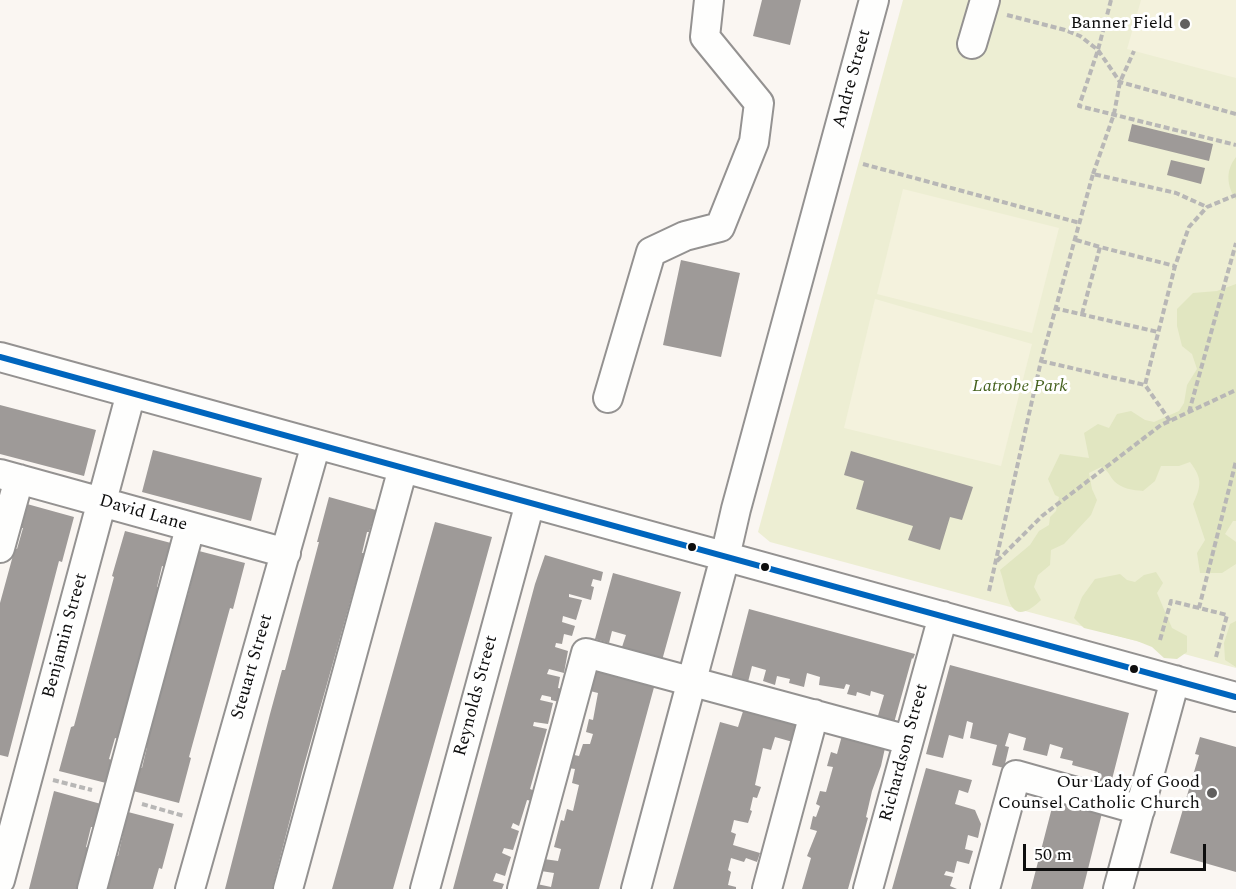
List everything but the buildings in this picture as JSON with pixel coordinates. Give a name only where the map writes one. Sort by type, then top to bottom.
[{"type":"street","points":[[608,398],[651,252],[686,236],[720,227],[754,142],[759,102],[705,37],[709,0]]},
{"type":"street","name":"Andre Street","points":[[636,889],[874,0]]},
{"type":"street","points":[[972,44],[984,4]]},
{"type":"street","points":[[0,357],[1236,697]]},
{"type":"street","name":"Benjamin Street","points":[[0,880],[131,393]]},
{"type":"street","name":"Steuart Street","points":[[190,889],[316,444]]},
{"type":"street","points":[[288,889],[403,468]]},
{"type":"street","points":[[0,548],[10,476]]},
{"type":"street","name":"David Lane","points":[[10,476],[286,554]]},
{"type":"street","name":"Reynolds Street","points":[[424,889],[530,502]]},
{"type":"street","points":[[92,889],[190,528]]},
{"type":"street","name":"Richardson Street","points":[[868,889],[942,616]]},
{"type":"street","points":[[522,889],[586,653],[908,740]]},
{"type":"street","points":[[1118,889],[1175,680]]},
{"type":"street","points":[[767,889],[814,714]]},
{"type":"street","points":[[985,889],[1016,775],[1140,810]]},
{"type":"path","points":[[1111,0],[1098,50],[1078,106],[1236,145]]},
{"type":"path","points":[[984,4],[1080,36],[1098,50],[1120,82],[1236,114]]},
{"type":"path","points":[[989,591],[1054,309],[1114,114],[1120,82],[1134,51]]},
{"type":"path","points":[[863,164],[1080,223]]},
{"type":"path","points":[[1094,174],[1176,194],[1207,207]]},
{"type":"path","points":[[1144,385],[1175,266],[1190,227],[1207,207],[1236,195]]},
{"type":"path","points":[[1076,240],[1175,266]]},
{"type":"path","points":[[1189,412],[1236,243]]},
{"type":"path","points":[[1082,314],[1100,247]]},
{"type":"path","points":[[1054,309],[1158,332]]},
{"type":"path","points":[[1041,361],[1144,385],[1170,421]]},
{"type":"path","points":[[997,561],[1042,516],[1161,425],[1236,390]]},
{"type":"path","points":[[1199,608],[1236,461]]},
{"type":"path","points":[[1160,640],[1171,601],[1227,615],[1216,657]]},
{"type":"green space","name":"Latrobe Park","points":[[903,0],[1236,0],[1236,668],[770,542],[758,532]]},
{"type":"green space","name":"Banner Field","points":[[1141,0],[1236,0],[1236,78],[1127,49]]},
{"type":"green space","points":[[1236,157],[1236,200],[1228,178],[1232,162]]},
{"type":"green space","points":[[903,189],[1059,228],[1032,333],[877,294]]},
{"type":"green space","points":[[1236,284],[1236,521],[1233,521],[1225,534],[1236,542],[1236,564],[1222,573],[1200,573],[1197,553],[1205,540],[1193,504],[1198,492],[1199,478],[1190,462],[1179,466],[1161,466],[1155,481],[1143,491],[1120,486],[1101,467],[1089,473],[1097,500],[1091,515],[1064,544],[1051,550],[1050,565],[1038,575],[1034,587],[1041,600],[1030,609],[1022,612],[1016,610],[1008,598],[1000,570],[1030,545],[1039,531],[1049,525],[1050,517],[1056,511],[1059,497],[1055,495],[1048,479],[1060,454],[1089,458],[1084,433],[1098,424],[1109,428],[1117,414],[1131,411],[1145,420],[1154,422],[1179,411],[1184,403],[1187,385],[1197,369],[1192,354],[1182,346],[1177,326],[1177,309],[1193,293],[1217,291]]},
{"type":"green space","points":[[875,299],[1032,344],[1001,466],[844,428]]},
{"type":"green space","points":[[1156,572],[1163,583],[1157,593],[1172,628],[1187,636],[1187,652],[1177,659],[1164,658],[1152,647],[1137,641],[1084,628],[1074,618],[1082,597],[1095,579],[1120,574],[1127,580],[1135,582],[1144,575]]},
{"type":"green space","points":[[1236,621],[1236,667],[1225,660],[1224,643],[1230,624]]},
{"type":"transit line","points":[[0,357],[1236,697]]},
{"type":"place","name":"Banner Field","points":[[1185,24]]},
{"type":"place","name":"Our Lady of Good Counsel Catholic Church","points":[[1212,793]]}]
